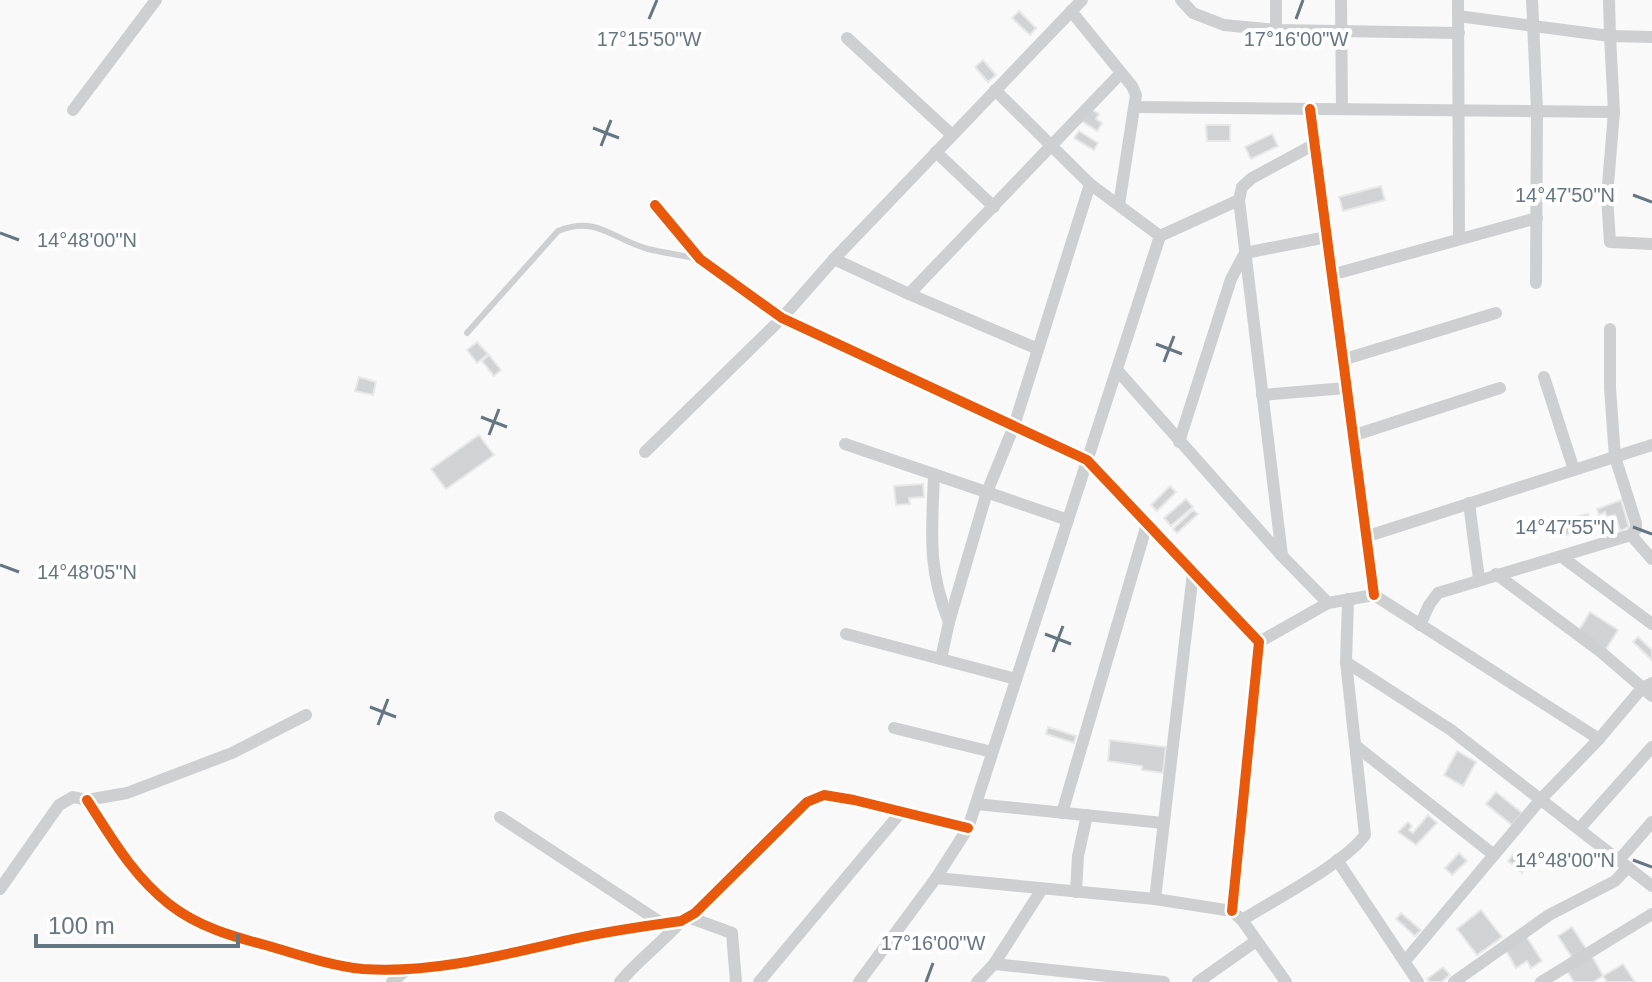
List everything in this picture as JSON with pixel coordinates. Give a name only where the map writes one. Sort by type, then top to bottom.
[{"type":"street","points":[[73,110],[156,0]]},
{"type":"street","points":[[645,452],[782,318],[834,259],[1082,0]]},
{"type":"street","points":[[1181,0],[1193,13],[1224,25],[1276,30],[1459,33]]},
{"type":"street","points":[[1276,0],[1276,30]]},
{"type":"street","points":[[1341,0],[1342,109]]},
{"type":"street","points":[[1458,0],[1459,239]]},
{"type":"street","points":[[1532,0],[1537,110],[1536,283]]},
{"type":"street","points":[[1609,0],[1614,112],[1607,197],[1610,242],[1652,244]]},
{"type":"street","points":[[1071,11],[1136,95],[1119,205]]},
{"type":"street","points":[[1458,16],[1610,36],[1652,37]]},
{"type":"street","points":[[847,38],[952,135]]},
{"type":"street","points":[[909,294],[1121,73]]},
{"type":"street","points":[[995,90],[1090,184],[1160,236]]},
{"type":"street","points":[[1135,107],[1614,112]]},
{"type":"street","points":[[1310,109],[1374,595]]},
{"type":"street","points":[[1282,556],[1239,200],[1242,187],[1252,178],[1315,144]]},
{"type":"street","points":[[936,152],[994,207]]},
{"type":"street","points":[[941,659],[987,492],[1014,426],[1090,184]]},
{"type":"street","points":[[859,982],[936,878],[968,828],[1160,236],[1239,200]]},
{"type":"street","points":[[655,205],[700,259],[782,318],[1087,460],[1259,642],[1232,911]]},
{"type":"street","points":[[1331,275],[1537,218]]},
{"type":"street","points":[[1245,253],[1327,237]]},
{"type":"street","points":[[1179,442],[1231,279],[1245,253]]},
{"type":"street","points":[[834,259],[1038,349]]},
{"type":"street","points":[[1342,360],[1496,313]]},
{"type":"street","points":[[1420,625],[1438,593],[1631,535],[1636,529],[1615,457],[1610,329]]},
{"type":"street","points":[[1117,370],[1282,556],[1328,603]]},
{"type":"street","points":[[1544,377],[1574,470]]},
{"type":"street","points":[[1262,395],[1346,388]]},
{"type":"street","points":[[1352,436],[1500,388]]},
{"type":"street","points":[[845,444],[1068,520]]},
{"type":"street","points":[[1365,537],[1652,445]]},
{"type":"street","points":[[934,474],[931,552],[937,593],[949,622]]},
{"type":"street","points":[[1469,503],[1479,579]]},
{"type":"street","points":[[1062,813],[1147,524]]},
{"type":"street","points":[[1631,535],[1652,559]]},
{"type":"street","points":[[1562,557],[1652,624]]},
{"type":"street","points":[[1155,899],[1193,573]]},
{"type":"street","points":[[1405,961],[1541,799],[1649,689],[1496,574]]},
{"type":"street","points":[[1259,642],[1328,603],[1374,595],[1599,739]]},
{"type":"street","points":[[1242,920],[1337,860],[1358,845],[1365,835],[1346,662],[1348,599]]},
{"type":"street","points":[[846,634],[1016,679]]},
{"type":"street","points":[[1346,662],[1451,730],[1652,886]]},
{"type":"street","points":[[0,889],[59,805],[73,797],[87,800],[127,793],[232,753],[306,715]]},
{"type":"street","points":[[894,728],[992,752]]},
{"type":"street","points":[[1356,746],[1494,855]]},
{"type":"street","points":[[1579,829],[1652,747]]},
{"type":"street","points":[[620,982],[647,952],[663,943],[807,802],[824,795],[968,828]]},
{"type":"street","points":[[87,800],[119,851],[149,886],[185,915],[220,932],[361,969],[410,967],[507,955],[576,938],[685,919],[732,933],[736,982]]},
{"type":"street","points":[[976,804],[1163,823]]},
{"type":"street","points":[[759,982],[901,812]]},
{"type":"street","points":[[1076,892],[1078,856],[1087,815]]},
{"type":"street","points":[[500,817],[663,924]]},
{"type":"street","points":[[1454,982],[1549,915],[1615,881],[1652,822]]},
{"type":"street","points":[[1337,860],[1418,982]]},
{"type":"street","points":[[936,878],[1155,899],[1232,911],[1242,920],[1286,982]]},
{"type":"street","points":[[977,982],[994,964],[1042,889]]},
{"type":"street","points":[[1541,982],[1652,914]]},
{"type":"street","points":[[1198,982],[1256,941]]},
{"type":"street","points":[[994,964],[1164,982]]},
{"type":"street","points":[[392,982],[410,967]]},
{"type":"lane","points":[[467,333],[558,231],[574,224],[593,225],[647,249],[700,259]]},
{"type":"building","points":[[1019,11],[1036,28],[1030,35],[1012,18]]},
{"type":"building","points":[[983,60],[996,75],[988,82],[975,67]]},
{"type":"building","points":[[1091,109],[1099,114],[1096,119],[1102,123],[1097,131],[1082,121]]},
{"type":"building","points":[[1206,125],[1230,125],[1230,141],[1207,141]]},
{"type":"building","points":[[1079,131],[1098,143],[1094,150],[1074,138]]},
{"type":"building","points":[[1272,134],[1278,146],[1251,159],[1245,147]]},
{"type":"building","points":[[1381,186],[1385,200],[1343,211],[1339,197]]},
{"type":"building","points":[[477,342],[488,354],[477,363],[467,350]]},
{"type":"building","points":[[489,355],[501,370],[494,376],[482,361]]},
{"type":"building","points":[[359,377],[376,382],[373,395],[355,391]]},
{"type":"building","points":[[479,435],[494,455],[446,489],[431,469]]},
{"type":"building","points":[[923,484],[924,497],[909,498],[910,504],[896,505],[894,486]]},
{"type":"building","points":[[1170,486],[1176,492],[1157,511],[1151,505]]},
{"type":"building","points":[[1186,499],[1193,507],[1171,526],[1164,518]]},
{"type":"building","points":[[1621,500],[1629,527],[1620,531],[1615,515],[1607,517],[1605,512],[1599,515],[1597,509]]},
{"type":"building","points":[[1193,510],[1198,514],[1177,533],[1173,529]]},
{"type":"building","points":[[1588,514],[1591,524],[1576,527],[1576,533],[1565,535],[1564,530],[1554,533],[1553,523]]},
{"type":"building","points":[[1590,612],[1618,630],[1606,649],[1578,632]]},
{"type":"building","points":[[1638,637],[1652,650],[1652,660],[1633,642]]},
{"type":"building","points":[[1048,727],[1076,736],[1074,743],[1046,734]]},
{"type":"building","points":[[1110,740],[1166,747],[1163,773],[1108,761]]},
{"type":"building","points":[[1457,751],[1476,762],[1463,786],[1444,775]]},
{"type":"building","points":[[1496,792],[1522,813],[1512,825],[1486,804]]},
{"type":"building","points":[[1428,815],[1437,823],[1416,845],[1398,832],[1408,822],[1412,826],[1409,830],[1413,833]]},
{"type":"building","points":[[1459,853],[1467,861],[1452,875],[1445,868]]},
{"type":"building","points":[[1514,853],[1528,866],[1522,873],[1508,861]]},
{"type":"building","points":[[1481,910],[1502,937],[1477,955],[1457,929]]},
{"type":"building","points":[[1401,913],[1421,930],[1415,936],[1396,919]]},
{"type":"building","points":[[1572,927],[1587,950],[1573,959],[1558,936]]},
{"type":"building","points":[[1526,936],[1542,961],[1531,968],[1527,961],[1516,968],[1505,949]]},
{"type":"building","points":[[1592,956],[1603,976],[1593,982],[1574,982],[1567,971]]},
{"type":"building","points":[[1623,964],[1635,982],[1607,982],[1603,976]]},
{"type":"building","points":[[1443,967],[1450,975],[1441,982],[1427,979]]},
{"type":"cycle path","points":[[1310,109],[1374,595]]},
{"type":"cycle path","points":[[655,205],[700,259],[782,318],[1087,460],[1259,642],[1232,911]]},
{"type":"cycle path","points":[[87,800],[134,869],[156,893],[180,912],[230,935],[316,960],[363,969],[389,970],[442,966],[681,921],[695,913],[807,802],[824,795],[968,828]]}]
